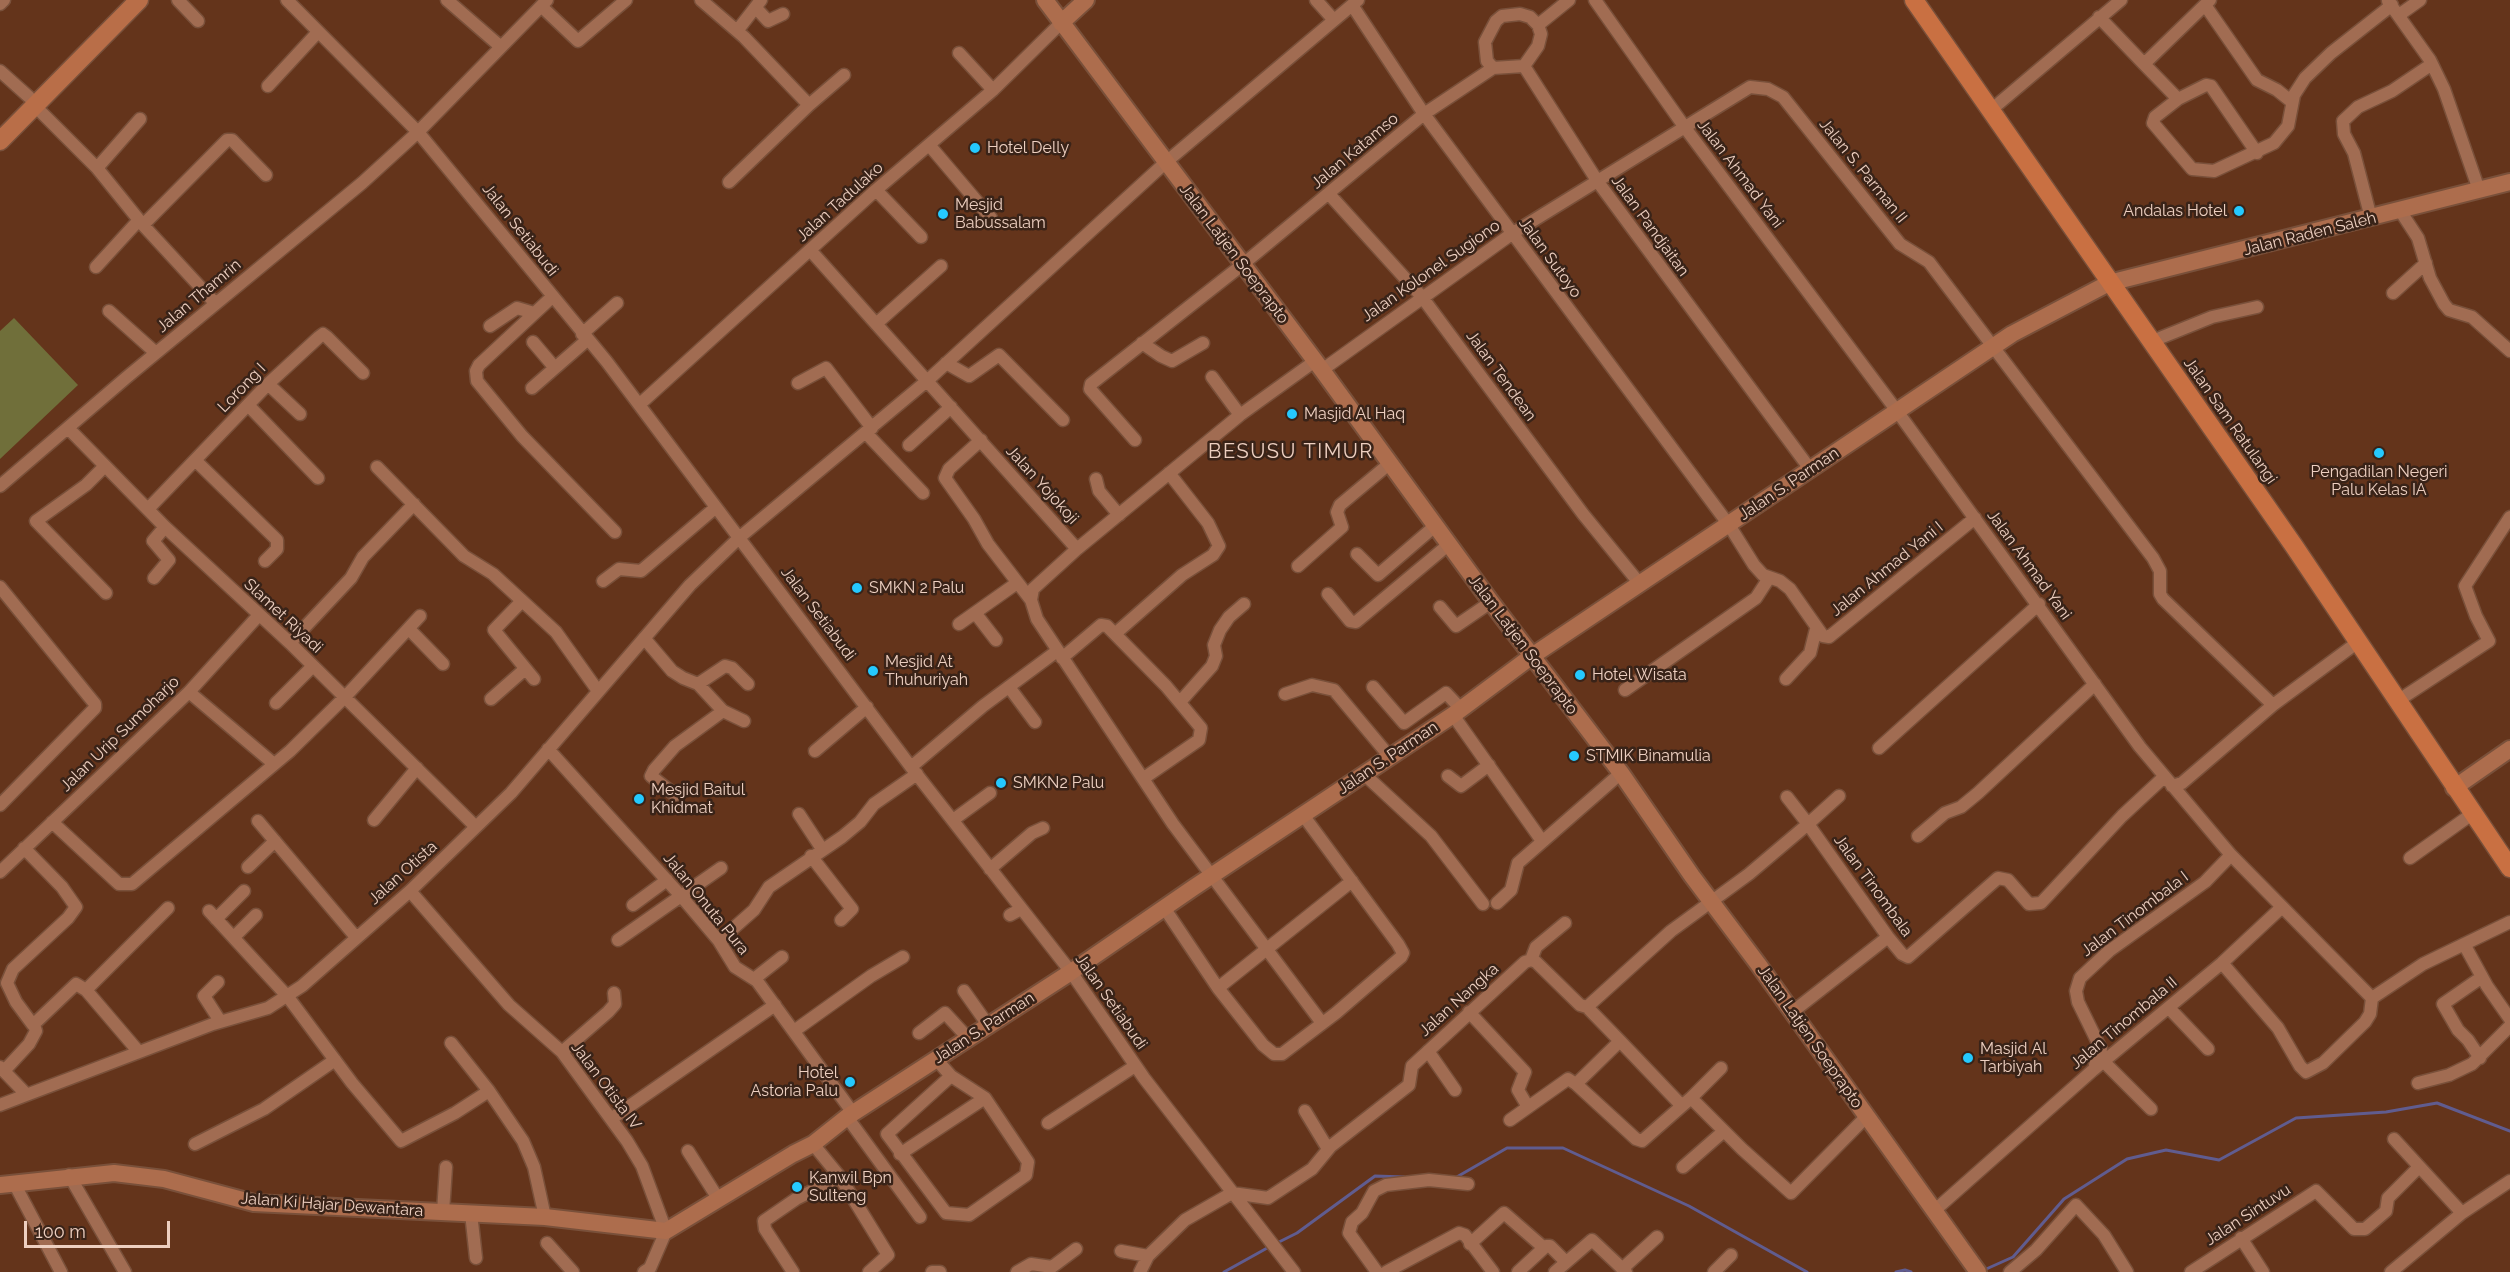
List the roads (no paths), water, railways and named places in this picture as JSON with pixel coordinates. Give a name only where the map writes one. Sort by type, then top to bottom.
[{"type":"highway","name":"Jalan Sam Ratulangi","points":[[1914,0],[2399,700],[2454,788],[2510,868]]},
{"type":"main road","points":[[0,141],[124,0]]},
{"type":"main road","points":[[0,126],[32,102],[139,0]]},
{"type":"street","points":[[0,3],[4,0]]},
{"type":"street","points":[[178,0],[198,21]]},
{"type":"street","name":"Jalan Setiabudi","points":[[287,0],[418,132],[640,404],[715,508],[740,537],[990,868],[1015,912],[1071,972],[1135,1066],[1290,1268]]},
{"type":"street","points":[[447,0],[501,47]]},
{"type":"street","points":[[701,0],[737,31],[809,105]]},
{"type":"street","name":"Jalan Latjen Soeprapto","points":[[1046,0],[1165,164],[1318,365],[1491,602],[1621,773],[1711,903],[1758,964],[1974,1267]]},
{"type":"street","points":[[1061,23],[1086,0]]},
{"type":"street","points":[[1316,0],[1333,19]]},
{"type":"street","points":[[1538,25],[1569,0]]},
{"type":"street","name":"Jalan Ahmad Yani","points":[[1595,0],[1686,129],[1897,411],[2168,781],[2231,855],[2372,998]]},
{"type":"street","points":[[1991,110],[2121,0]]},
{"type":"street","points":[[2257,153],[2209,84],[2178,99],[2155,117],[2153,123],[2192,169],[2214,171],[2257,153],[2283,134],[2292,116],[2292,102],[2305,78],[2331,53],[2392,7],[2420,0]]},
{"type":"street","name":"Jalan Otista","points":[[0,1105],[220,1021],[251,1015],[288,997],[410,891],[510,794],[690,585],[740,537],[928,380],[1165,164],[1355,2]]},
{"type":"street","name":"Jalan Sutoyo","points":[[1355,2],[1424,114],[1729,525]]},
{"type":"street","points":[[2144,64],[2207,2],[2257,80],[2277,90],[2292,102]]},
{"type":"street","points":[[544,3],[578,41],[625,4]]},
{"type":"street","name":"Jalan Thamrin","points":[[0,486],[215,303],[333,208],[418,132],[544,3]]},
{"type":"street","points":[[737,31],[758,4],[768,21],[783,14]]},
{"type":"street","points":[[2392,7],[2432,64],[2453,111],[2479,190]]},
{"type":"street","points":[[1493,68],[1487,61],[1485,42],[1496,21],[1502,16],[1520,14],[1530,17],[1538,25],[1541,34],[1538,46],[1524,66]]},
{"type":"street","points":[[2099,18],[2178,99]]},
{"type":"street","name":"Jalan Tadulako","points":[[640,404],[876,190],[993,90],[1061,23]]},
{"type":"street","points":[[268,86],[318,32]]},
{"type":"street","points":[[959,53],[993,90]]},
{"type":"street","points":[[2371,218],[2354,153],[2344,134],[2343,121],[2358,107],[2392,91],[2432,64]]},
{"type":"street","name":"Jalan Katamso","points":[[1135,440],[1089,386],[1242,265],[1424,114],[1493,68],[1524,66]]},
{"type":"street","name":"Jalan Pandjaitan","points":[[1524,66],[1598,182],[1810,469]]},
{"type":"street","points":[[0,71],[97,168],[141,222],[215,303]]},
{"type":"street","points":[[729,182],[809,105],[844,75]]},
{"type":"street","name":"Jalan S. Parman II","points":[[1686,129],[1750,87],[1761,87],[1777,93],[1900,244],[1929,262],[2153,558],[2160,571],[2160,594],[2163,599],[2273,705]]},
{"type":"street","points":[[97,168],[140,119]]},
{"type":"street","name":"Jalan Kolonel Sugiono","points":[[1077,549],[1240,415],[1422,297],[1513,233],[1686,129]]},
{"type":"street","points":[[96,267],[227,140],[232,140],[266,175]]},
{"type":"street","points":[[930,146],[991,218]]},
{"type":"street","name":"Jalan Raden Saleh","points":[[2109,283],[2401,212],[2510,182]]},
{"type":"street","points":[[876,190],[921,237]]},
{"type":"street","name":"Jalan Tendean","points":[[1329,194],[1422,297],[1583,513],[1640,584]]},
{"type":"street","points":[[2401,212],[2418,238],[2440,298],[2449,310],[2472,317],[2510,351]]},
{"type":"street","name":"Jalan Yojokoji","points":[[811,251],[1077,549],[1041,578],[1033,589],[1031,600]]},
{"type":"street","points":[[2393,293],[2426,263]]},
{"type":"street","points":[[876,324],[941,266]]},
{"type":"street","name":"Jalan S. Parman","points":[[666,1232],[813,1144],[850,1115],[1071,972],[1210,876],[1457,712],[1532,656],[1993,346],[2109,283]]},
{"type":"street","points":[[552,297],[479,365],[476,371],[477,381],[522,436],[615,532]]},
{"type":"street","points":[[532,388],[555,368],[617,303]]},
{"type":"street","points":[[2150,342],[2212,317],[2257,307]]},
{"type":"street","points":[[490,326],[517,308],[534,313]]},
{"type":"street","points":[[109,311],[156,353]]},
{"type":"street","name":"Lorong I","points":[[148,509],[268,384],[323,334],[363,374]]},
{"type":"street","points":[[533,342],[555,368]]},
{"type":"street","points":[[1142,343],[1161,356],[1172,360],[1203,343]]},
{"type":"street","points":[[946,363],[972,376],[999,355],[1063,420]]},
{"type":"street","points":[[798,383],[826,368],[869,430],[923,493]]},
{"type":"street","points":[[1212,377],[1240,415]]},
{"type":"street","points":[[268,384],[300,414]]},
{"type":"street","points":[[248,405],[318,478]]},
{"type":"street","points":[[909,445],[951,407]]},
{"type":"street","name":"Slamet Riyadi","points":[[68,428],[165,526],[290,643],[476,827]]},
{"type":"street","points":[[981,440],[949,469],[945,478],[1031,600],[1037,619],[1173,824],[1323,1023]]},
{"type":"street","points":[[196,461],[278,540],[277,549],[265,561]]},
{"type":"street","points":[[1298,566],[1342,526],[1337,512],[1340,505],[1389,464]]},
{"type":"street","points":[[105,466],[86,485],[36,521],[106,593]]},
{"type":"street","points":[[377,467],[464,556],[485,568],[556,632],[598,691]]},
{"type":"street","points":[[1116,633],[1182,575],[1213,555],[1219,546],[1208,523],[1169,473]]},
{"type":"street","points":[[1096,479],[1099,491],[1119,515]]},
{"type":"street","points":[[290,643],[351,578],[363,557],[414,504]]},
{"type":"street","points":[[603,581],[619,569],[641,571],[715,508]]},
{"type":"street","points":[[2399,700],[2489,640],[2476,616],[2465,586],[2510,517]]},
{"type":"street","name":"Jalan Ahmad Yani I","points":[[1729,525],[1754,565],[1768,578],[1780,581],[1790,589],[1816,629],[1824,637],[1829,637],[1975,518]]},
{"type":"street","points":[[154,578],[169,560],[153,541],[165,526]]},
{"type":"street","points":[[1357,554],[1378,575],[1435,526]]},
{"type":"street","points":[[1328,594],[1350,621],[1356,622],[1449,545]]},
{"type":"street","points":[[1625,690],[1756,598],[1768,578]]},
{"type":"street","points":[[959,624],[1017,583]]},
{"type":"street","points":[[0,587],[95,704],[95,708],[0,805]]},
{"type":"street","points":[[522,600],[494,630],[524,670],[534,679]]},
{"type":"street","points":[[1440,607],[1456,626],[1491,602]]},
{"type":"street","points":[[1180,702],[1212,666],[1216,656],[1214,645],[1220,630],[1229,617],[1244,604]]},
{"type":"street","points":[[1879,748],[2039,604]]},
{"type":"street","points":[[976,614],[996,640]]},
{"type":"street","name":"Jalan Urip Sumoharjo","points":[[0,872],[189,692],[259,615]]},
{"type":"street","points":[[52,822],[119,885],[130,885],[274,764],[345,697],[420,616]]},
{"type":"street","points":[[719,941],[754,910],[764,891],[856,826],[874,804],[1009,687],[1060,655],[1101,625],[1107,626],[1116,633],[1201,728],[1199,740],[1144,778]]},
{"type":"street","points":[[409,629],[442,664]]},
{"type":"street","points":[[1786,679],[1810,653],[1816,629]]},
{"type":"street","points":[[644,638],[672,671],[698,684],[723,711],[744,721]]},
{"type":"street","name":"Jalan Tinombala","points":[[1787,797],[1809,824],[1888,937],[1904,956],[1910,956],[2001,878],[2008,880],[2029,904],[2038,905],[2168,781],[2182,783],[2273,705],[2358,642]]},
{"type":"street","points":[[276,703],[313,666]]},
{"type":"street","points":[[698,684],[725,666],[732,668],[748,684]]},
{"type":"street","points":[[491,699],[524,670]]},
{"type":"street","points":[[1918,836],[1945,813],[1961,807],[1978,793],[2095,684]]},
{"type":"street","points":[[1285,694],[1312,685],[1334,690],[1390,757]]},
{"type":"street","points":[[1009,687],[1035,722]]},
{"type":"street","points":[[1373,687],[1417,739]]},
{"type":"street","points":[[189,692],[274,764]]},
{"type":"street","points":[[1404,723],[1446,693],[1489,765],[1542,841]]},
{"type":"street","points":[[815,751],[867,707]]},
{"type":"street","points":[[675,795],[651,776],[654,770],[675,746],[723,711]]},
{"type":"street","name":"Jalan Onuta Pura","points":[[548,749],[681,896],[719,941],[735,967],[754,979],[775,1005],[920,1217]]},
{"type":"street","points":[[2454,788],[2510,749]]},
{"type":"street","points":[[1448,776],[1461,786],[1489,765]]},
{"type":"street","points":[[374,820],[417,768]]},
{"type":"street","points":[[1497,903],[1511,890],[1518,863],[1621,773]]},
{"type":"street","points":[[1364,774],[1431,836],[1483,904]]},
{"type":"street","points":[[953,820],[990,793]]},
{"type":"street","points":[[1587,1007],[1671,931],[1711,903],[1809,824],[1839,796]]},
{"type":"street","points":[[799,814],[816,853],[852,909],[841,920]]},
{"type":"street","points":[[2410,858],[2472,814]]},
{"type":"street","points":[[1165,909],[1218,988],[1263,1045],[1274,1054],[1282,1054],[1323,1023],[1401,957],[1403,952],[1303,815]]},
{"type":"street","points":[[258,821],[356,936]]},
{"type":"street","points":[[990,868],[1036,830],[1043,828]]},
{"type":"street","points":[[248,867],[275,841]]},
{"type":"street","points":[[24,848],[62,886],[76,908],[13,969],[7,980],[16,1002],[36,1031],[29,1044],[2,1069],[26,1094]]},
{"type":"street","name":"Jalan Tinombala I","points":[[2092,1071],[2100,1058],[2101,1049],[2078,1002],[2076,991],[2080,978],[2109,951],[2205,882],[2231,855]]},
{"type":"street","points":[[618,940],[722,868]]},
{"type":"street","points":[[633,905],[667,880]]},
{"type":"street","points":[[1218,988],[1352,881]]},
{"type":"street","points":[[244,891],[213,915],[288,997],[335,1060],[401,1141],[455,1113],[489,1091]]},
{"type":"street","name":"Jalan Otista IV","points":[[410,891],[509,1005],[562,1052],[642,1166],[666,1232]]},
{"type":"street","points":[[86,990],[168,908]]},
{"type":"street","name":"Jalan Tinombala II","points":[[1934,1211],[2103,1061],[2222,963],[2281,908]]},
{"type":"street","points":[[234,937],[256,915]]},
{"type":"street","points":[[2222,963],[2278,1028],[2300,1066],[2306,1072],[2323,1063],[2365,1022],[2370,1014],[2372,998],[2423,964],[2510,922]]},
{"type":"street","name":"Jalan Nangka","points":[[1232,1193],[1268,1198],[1312,1169],[1328,1149],[1409,1085],[1411,1068],[1469,1012],[1525,962],[1531,960],[1536,947],[1565,923]]},
{"type":"street","points":[[1791,1013],[1888,937]]},
{"type":"street","points":[[2464,944],[2482,977],[2510,1019]]},
{"type":"street","points":[[754,979],[782,957]]},
{"type":"street","points":[[794,1031],[871,976],[903,957]]},
{"type":"street","points":[[1531,960],[1580,1005],[1587,1007],[1620,1041],[1687,1102],[1724,1131],[1792,1192],[1866,1117]]},
{"type":"street","points":[[2480,1058],[2443,1004],[2482,977]]},
{"type":"street","points":[[218,982],[204,996],[220,1021]]},
{"type":"street","points":[[34,1025],[76,984],[86,990],[138,1051]]},
{"type":"street","points":[[964,991],[988,1025]]},
{"type":"street","points":[[562,1052],[608,1012],[615,1004],[614,993]]},
{"type":"street","points":[[611,1119],[775,1005]]},
{"type":"street","points":[[2169,1008],[2208,1050]]},
{"type":"street","points":[[1469,1012],[1525,1072],[1518,1090],[1528,1107]]},
{"type":"street","points":[[919,1033],[945,1013],[968,1038]]},
{"type":"street","points":[[2418,1083],[2449,1076],[2480,1058],[2510,1026]]},
{"type":"street","points":[[1576,1084],[1620,1041]]},
{"type":"street","points":[[452,1043],[489,1091],[530,1155],[545,1217]]},
{"type":"street","points":[[1428,1051],[1455,1090]]},
{"type":"street","points":[[936,1059],[951,1076],[985,1098],[1028,1161],[1029,1169],[1026,1174],[969,1215],[946,1213],[888,1138],[889,1130],[951,1076]]},
{"type":"street","points":[[195,1144],[264,1109],[335,1060]]},
{"type":"street","points":[[2103,1061],[2151,1109]]},
{"type":"street","points":[[1048,1124],[1135,1066]]},
{"type":"street","points":[[1510,1120],[1566,1079],[1576,1084],[1639,1141],[1642,1141],[1687,1102],[1721,1068]]},
{"type":"street","points":[[900,1154],[985,1098]]},
{"type":"street","points":[[1305,1112],[1328,1149]]},
{"type":"street","points":[[1683,1167],[1724,1131]]},
{"type":"street","points":[[2394,1138],[2462,1213]]},
{"type":"street","points":[[813,1144],[840,1177],[888,1255],[868,1272]]},
{"type":"street","points":[[688,1151],[719,1200]]},
{"type":"street","points":[[443,1212],[446,1167]]},
{"type":"street","name":"Jalan Sintuvu","points":[[2194,1271],[2241,1238],[2317,1191],[2354,1229],[2365,1229],[2386,1211],[2388,1198],[2419,1167]]},
{"type":"street","name":"Jalan Ki Hajar Dewantara","points":[[7,1184],[114,1173],[145,1176],[254,1203],[545,1217],[666,1232]]},
{"type":"street","points":[[69,1176],[125,1272]]},
{"type":"street","points":[[793,1272],[765,1229],[764,1221],[796,1199],[840,1177]]},
{"type":"street","points":[[1377,1272],[1352,1240],[1348,1229],[1374,1191],[1386,1185],[1430,1180],[1468,1184]]},
{"type":"street","points":[[2391,1272],[2462,1213],[2510,1181]]},
{"type":"street","points":[[7,1184],[61,1272]]},
{"type":"street","points":[[1140,1272],[1148,1257],[1185,1220],[1232,1193]]},
{"type":"street","points":[[2010,1272],[2036,1250],[2076,1205],[2104,1235],[2127,1272]]},
{"type":"street","points":[[471,1213],[476,1258]]},
{"type":"street","points":[[1470,1244],[1504,1213],[1544,1247]]},
{"type":"street","points":[[649,1271],[666,1232]]},
{"type":"street","points":[[1386,1272],[1456,1233],[1463,1234],[1493,1272]]},
{"type":"street","points":[[1555,1272],[1592,1240],[1624,1270],[1657,1238]]},
{"type":"street","points":[[2241,1238],[2263,1272]]},
{"type":"street","points":[[547,1242],[573,1272]]},
{"type":"street","points":[[1518,1272],[1544,1247],[1550,1246],[1566,1262]]},
{"type":"street","points":[[1017,1272],[1031,1264],[1046,1269],[1052,1267],[1076,1249]]},
{"type":"street","points":[[1125,1252],[1148,1257]]},
{"type":"street","points":[[1714,1272],[1731,1255]]},
{"type":"street","points":[[932,1272],[940,1272]]},
{"type":"waterway","points":[[1984,1270],[2013,1257],[2064,1199],[2127,1159],[2166,1150],[2219,1160],[2296,1118],[2386,1112],[2437,1103],[2510,1131]]},
{"type":"waterway","points":[[1455,1178],[1507,1148],[1563,1148],[1689,1206],[1807,1272]]},
{"type":"waterway","points":[[1275,1244],[1297,1233],[1375,1176],[1404,1177]]},
{"type":"waterway","points":[[1224,1272],[1269,1247]]},
{"type":"waterway","points":[[1896,1272],[1905,1270],[1911,1272]]},
{"type":"place","name":"Hotel Delly","points":[[975,148]]},
{"type":"place","name":"Andalas Hotel","points":[[2239,211]]},
{"type":"place","name":"Mesjid Babussalam","points":[[943,214]]},
{"type":"place","name":"Masjid Al Haq","points":[[1292,414]]},
{"type":"place","name":"Pengadilan Negeri Palu Kelas IA","points":[[2379,453]]},
{"type":"place","name":"SMKN 2 Palu","points":[[857,588]]},
{"type":"place","name":"Mesjid At Thuhuriyah","points":[[873,671]]},
{"type":"place","name":"Hotel Wisata","points":[[1580,675]]},
{"type":"place","name":"STMIK Binamulia","points":[[1574,756]]},
{"type":"place","name":"SMKN2 Palu","points":[[1001,783]]},
{"type":"place","name":"Mesjid Baitul Khidmat","points":[[639,799]]},
{"type":"place","name":"Masjid Al Tarbiyah","points":[[1968,1058]]},
{"type":"place","name":"Hotel Astoria Palu","points":[[850,1082]]},
{"type":"place","name":"Kanwil Bpn Sulteng","points":[[797,1187]]},
{"type":"district","name":"BESUSU TIMUR","points":[[1291,452]]}]
